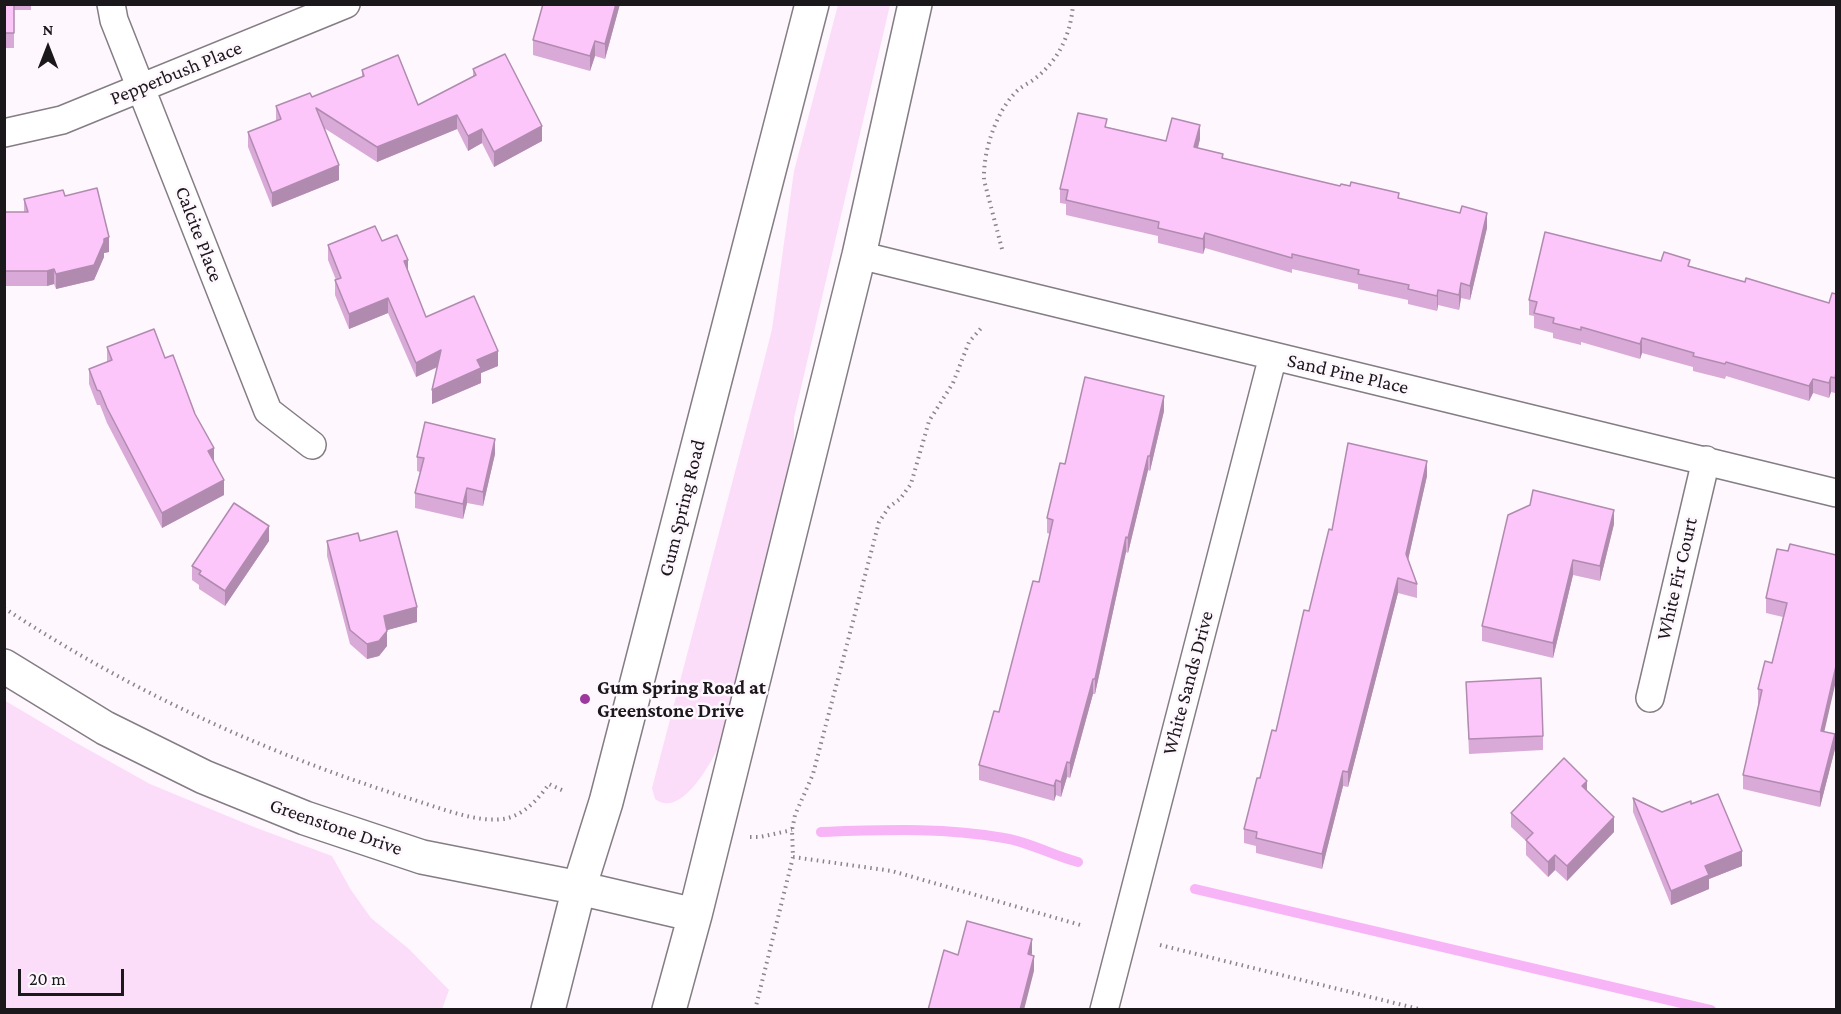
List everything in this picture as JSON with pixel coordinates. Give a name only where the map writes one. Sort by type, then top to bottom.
[{"type":"main road","name":"Gum Spring Road","points":[[548,1010],[579,888],[606,802],[812,4]]},
{"type":"main road","points":[[669,1010],[695,915],[859,255],[915,4]]},
{"type":"main road","name":"Greenstone Drive","points":[[4,666],[105,728],[204,777],[305,818],[422,857],[579,888],[695,915]]},
{"type":"street","name":"Calcite Place","points":[[111,4],[114,20],[268,411],[312,445]]},
{"type":"street","name":"Pepperbush Place","points":[[4,133],[62,120],[346,4]]},
{"type":"street","name":"Sand Pine Place","points":[[859,255],[1836,493]]},
{"type":"street","name":"White Sands Drive","points":[[1104,1010],[1273,356]]},
{"type":"street","name":"White Fir Court","points":[[1650,698],[1706,460]]},
{"type":"path","points":[[1002,249],[984,180],[984,168],[990,142],[1001,113],[1014,94],[1037,78],[1065,44],[1072,20],[1073,4]]},
{"type":"path","points":[[754,1010],[793,857],[792,830],[798,807],[813,774],[879,522],[889,507],[900,499],[911,484],[929,421],[953,383],[969,342],[983,326]]},
{"type":"path","points":[[4,608],[141,690],[263,746],[354,781],[473,818],[508,818],[537,802],[549,784],[566,792]]},
{"type":"path","points":[[740,837],[760,837],[792,830]]},
{"type":"path","points":[[793,857],[892,871],[1084,926]]},
{"type":"path","points":[[1160,945],[1423,1010]]},
{"type":"shaded area","points":[[838,5],[890,5],[794,418],[794,442],[725,733],[715,755],[697,782],[677,801],[666,803],[655,799],[652,788],[772,329],[794,171]]},
{"type":"shaded area","points":[[4,700],[150,784],[332,856],[351,890],[371,918],[409,949],[449,990],[442,1009],[5,1009]]},
{"type":"building","points":[[4,4],[14,4],[14,33],[4,33]]},
{"type":"building","points":[[543,4],[616,4],[605,44],[595,41],[590,56],[533,40]]},
{"type":"building","points":[[505,54],[542,126],[494,152],[482,129],[468,136],[457,115],[377,147],[316,108],[339,165],[272,193],[248,132],[281,119],[276,106],[310,93],[312,97],[364,76],[362,70],[398,55],[418,105],[476,75],[473,69]]},
{"type":"building","points":[[1078,113],[1107,119],[1105,127],[1166,141],[1172,118],[1200,125],[1194,147],[1223,154],[1222,158],[1340,186],[1341,184],[1350,186],[1351,182],[1399,193],[1398,198],[1460,213],[1462,206],[1487,213],[1470,286],[1461,283],[1459,295],[1438,290],[1437,296],[1408,289],[1409,285],[1358,274],[1359,270],[1292,254],[1292,258],[1205,233],[1203,239],[1158,228],[1159,222],[1066,200],[1068,190],[1060,189]]},
{"type":"building","points":[[97,188],[109,237],[104,239],[94,265],[56,274],[54,269],[4,271],[4,212],[28,212],[24,199],[63,190],[65,196]]},
{"type":"building","points":[[375,226],[382,241],[397,235],[408,260],[404,261],[426,317],[474,296],[498,351],[477,360],[481,368],[432,390],[441,350],[416,363],[388,298],[349,314],[335,280],[341,278],[328,245]]},
{"type":"building","points":[[1545,232],[1661,261],[1664,252],[1690,260],[1688,266],[1745,282],[1746,278],[1829,303],[1832,293],[1836,294],[1835,378],[1831,377],[1829,383],[1813,379],[1809,386],[1726,362],[1725,364],[1693,356],[1694,353],[1642,338],[1640,344],[1581,327],[1581,330],[1553,323],[1554,318],[1534,313],[1537,302],[1529,300]]},
{"type":"building","points":[[154,329],[165,358],[173,355],[195,414],[214,448],[208,451],[224,480],[162,513],[100,391],[97,390],[89,369],[112,360],[107,347]]},
{"type":"building","points":[[1085,377],[1164,396],[1128,538],[1126,537],[1095,679],[1093,679],[1070,763],[1067,762],[1061,782],[1056,780],[1054,786],[979,765],[994,711],[999,712],[1033,581],[1039,582],[1053,520],[1047,518],[1060,463],[1065,464]]},
{"type":"building","points":[[425,422],[495,439],[483,492],[467,488],[463,504],[415,493],[424,458],[417,457]]},
{"type":"building","points":[[1348,443],[1427,461],[1406,554],[1417,584],[1398,578],[1348,772],[1343,771],[1322,854],[1256,838],[1257,832],[1244,829],[1272,730],[1276,731],[1304,610],[1309,611],[1329,529],[1332,530]]},
{"type":"building","points":[[1533,490],[1614,510],[1600,566],[1573,560],[1553,643],[1482,626],[1508,515],[1530,505]]},
{"type":"building","points":[[234,503],[269,526],[225,591],[199,574],[201,571],[192,566]]},
{"type":"building","points":[[397,531],[417,607],[384,616],[387,631],[379,641],[367,644],[350,630],[327,541],[358,533],[360,541]]},
{"type":"building","points":[[1790,544],[1836,555],[1836,666],[1821,731],[1835,734],[1820,792],[1743,775],[1762,690],[1758,689],[1765,661],[1772,663],[1787,603],[1766,598],[1777,549],[1788,551]]},
{"type":"building","points":[[1541,678],[1543,736],[1469,739],[1466,682]]},
{"type":"building","points":[[1564,758],[1587,781],[1582,786],[1614,817],[1567,866],[1555,855],[1548,862],[1526,840],[1533,833],[1511,813]]},
{"type":"building","points":[[1718,794],[1742,851],[1705,866],[1709,875],[1671,891],[1633,798],[1662,812]]},
{"type":"building","points":[[967,921],[1032,939],[1028,954],[1034,956],[1020,1010],[928,1010],[944,950],[958,955]]},
{"type":"waterway","points":[[821,832],[913,830],[958,832],[1004,838],[1078,862]]},
{"type":"waterway","points":[[1195,889],[1711,1010]]},
{"type":"place","name":"Gum Spring Road at Greenstone Drive","points":[[585,699]]}]
